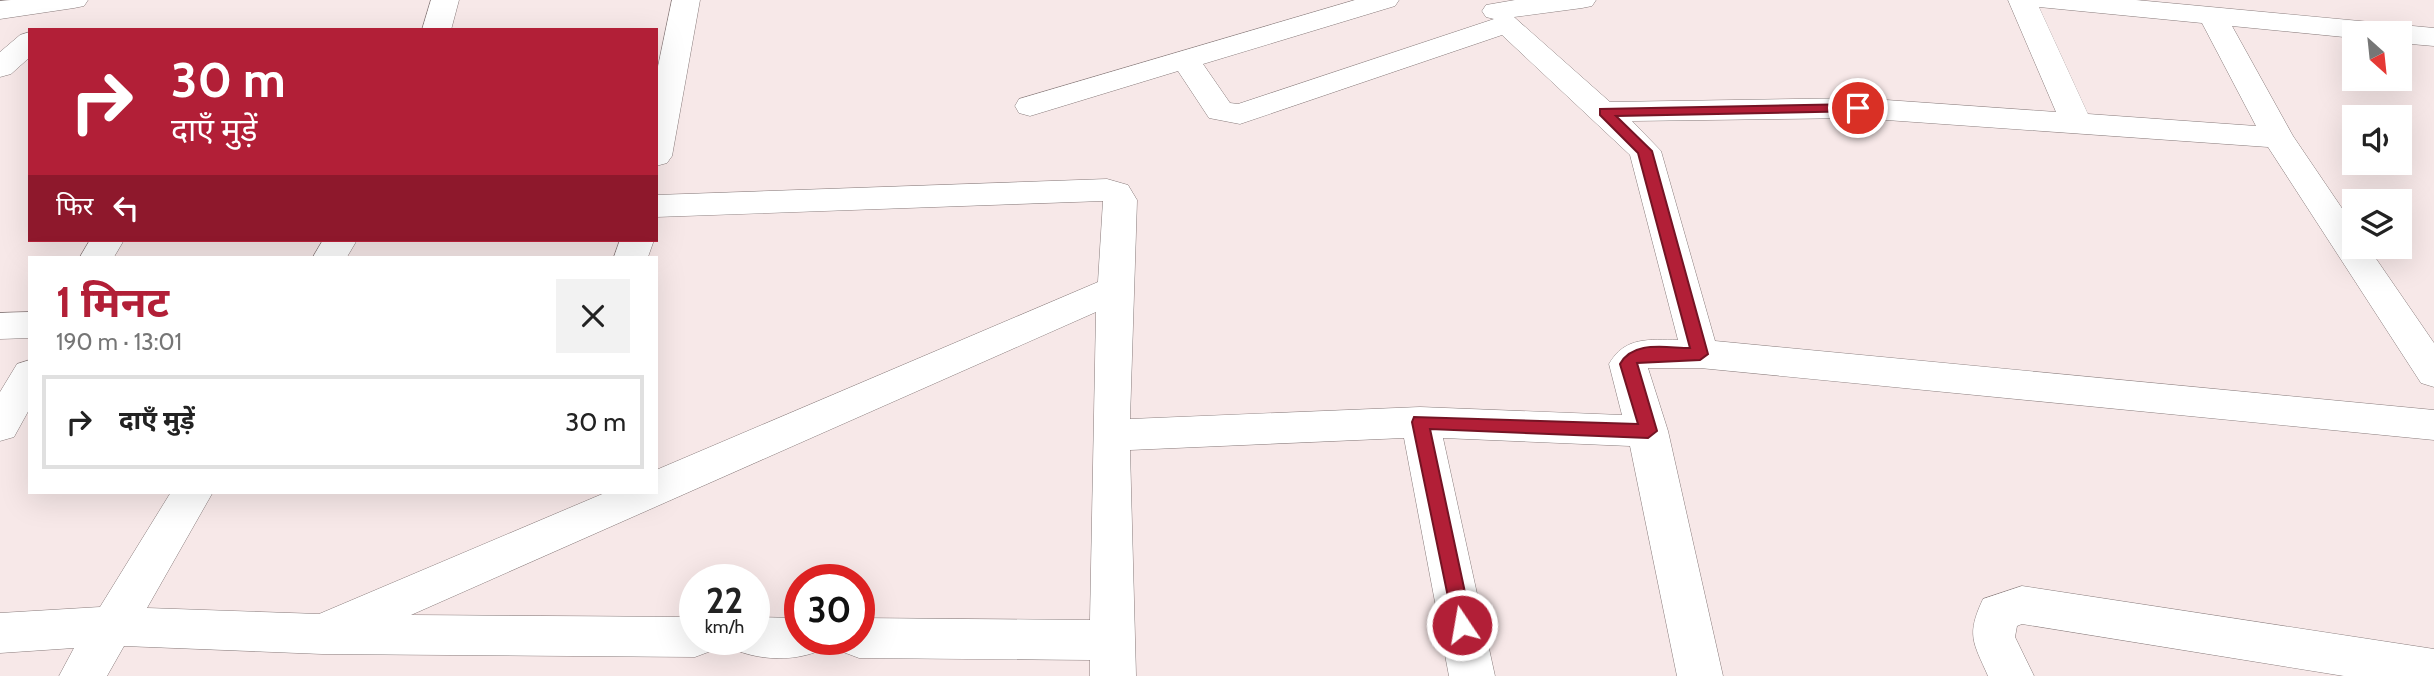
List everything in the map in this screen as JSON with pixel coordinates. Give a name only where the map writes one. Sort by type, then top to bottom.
[{"type":"street","points":[[0,10],[74,0]]},
{"type":"street","points":[[44,28],[74,0]]},
{"type":"street","points":[[436,28],[445,0]]},
{"type":"street","points":[[658,146],[686,0]]},
{"type":"street","points":[[1030,106],[1385,0]]},
{"type":"street","points":[[1186,61],[1220,111],[1240,114],[1497,12],[1582,0]]},
{"type":"street","points":[[2022,0],[2076,122]]},
{"type":"street","points":[[2046,0],[2342,29]]},
{"type":"street","points":[[1497,12],[1645,151],[1700,354]]},
{"type":"street","points":[[2211,16],[2278,138],[2434,373]]},
{"type":"street","points":[[2412,35],[2434,37]]},
{"type":"street","points":[[0,68],[28,43]]},
{"type":"street","points":[[1604,112],[1858,108],[2278,138]]},
{"type":"street","points":[[658,206],[1107,190],[1116,193],[1120,200],[1114,289],[1113,658],[875,639]]},
{"type":"street","points":[[658,487],[1114,289]]},
{"type":"street","points":[[0,326],[28,325]]},
{"type":"street","points":[[1700,676],[1688,633],[1648,431],[1628,364],[1631,358],[1638,354],[1700,354],[2434,425]]},
{"type":"street","points":[[0,426],[28,377]]},
{"type":"street","points":[[1112,435],[1420,422],[1648,431]]},
{"type":"street","points":[[1420,422],[1472,676]]},
{"type":"street","points":[[82,676],[192,494]]},
{"type":"street","points":[[321,634],[643,494]]},
{"type":"street","points":[[2011,676],[1993,637],[1998,613],[2022,606],[2434,670]]},
{"type":"street","points":[[0,633],[111,626],[321,634],[679,637]]},
{"type":"route","points":[[1462,625],[1420,422],[1648,431],[1628,364],[1631,358],[1638,354],[1700,354],[1645,151],[1604,112],[1858,108]]}]
